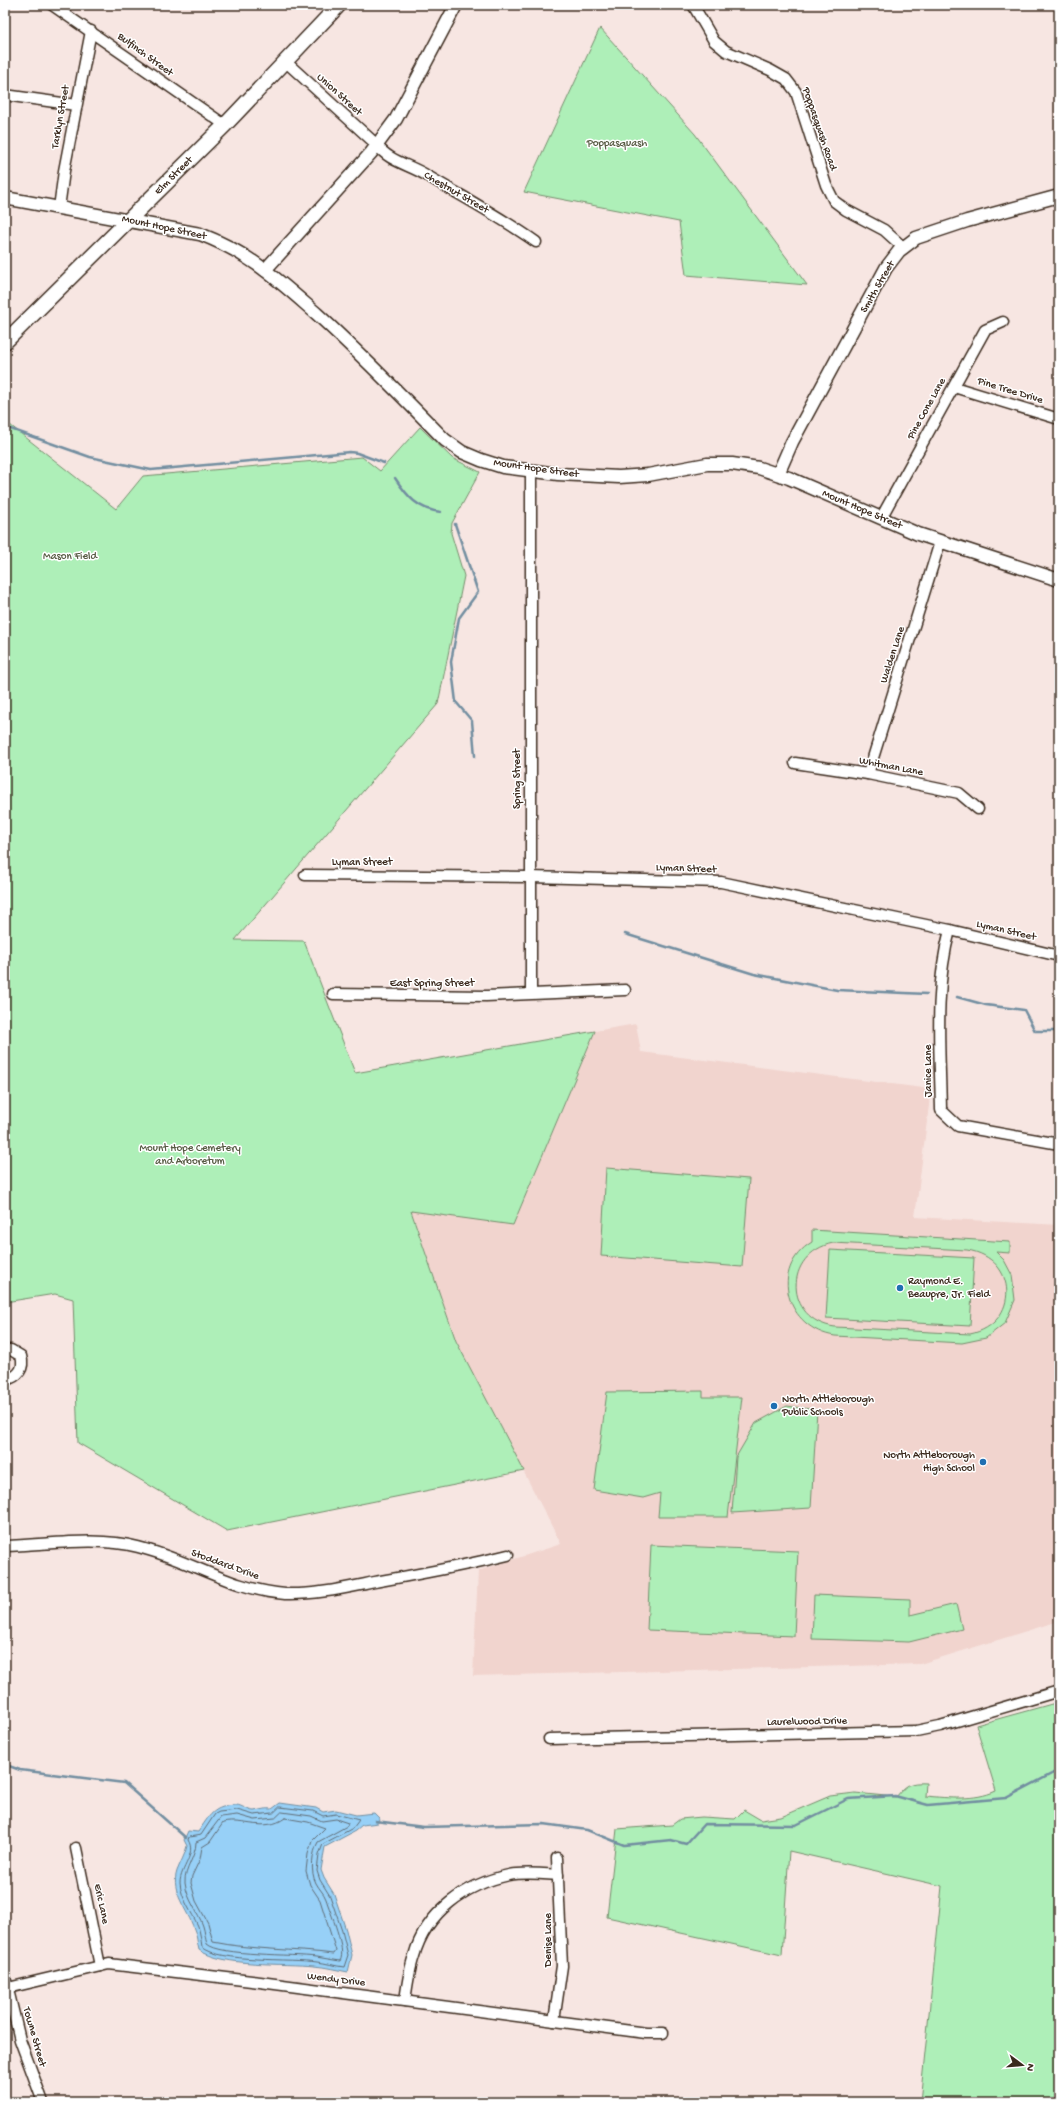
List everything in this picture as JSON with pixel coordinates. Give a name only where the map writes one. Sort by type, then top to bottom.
[{"type":"main road","name":"Elm Street","points":[[5,342],[224,125],[339,5]]},
{"type":"street","name":"Bulfinch Street","points":[[52,5],[224,125]]},
{"type":"street","points":[[265,270],[335,194],[377,145],[396,118],[456,5]]},
{"type":"street","name":"Poppasquash Road","points":[[693,5],[714,41],[726,51],[786,79],[796,92],[826,185],[834,201],[846,210],[884,230],[904,248]]},
{"type":"street","name":"Tarklyn Street","points":[[59,208],[90,32]]},
{"type":"street","name":"Union Street","points":[[286,62],[377,145]]},
{"type":"street","points":[[5,95],[76,105]]},
{"type":"street","name":"Chestnut Street","points":[[377,145],[382,152],[424,174],[513,226],[536,242]]},
{"type":"street","name":"Smith Street","points":[[778,474],[792,442],[886,268],[904,248],[916,238],[938,230],[1059,196]]},
{"type":"street","name":"Mount Hope Street","points":[[5,198],[200,234],[226,244],[265,270],[333,329],[445,440],[462,452],[481,460],[503,467],[531,471],[619,477],[648,475],[707,464],[732,464],[759,468],[778,474],[940,542],[1059,580]]},
{"type":"street","name":"Pine Cone Lane","points":[[881,518],[985,330],[1003,322]]},
{"type":"street","name":"Pine Tree Drive","points":[[954,387],[1059,419]]},
{"type":"street","name":"Spring Street","points":[[531,471],[531,993]]},
{"type":"street","name":"Walden Lane","points":[[868,774],[940,542]]},
{"type":"street","name":"Whitman Lane","points":[[795,764],[868,774],[959,793],[978,809]]},
{"type":"street","name":"Lyman Street","points":[[305,875],[530,877],[721,882],[950,930],[1059,956]]},
{"type":"street","name":"Janice Lane","points":[[950,930],[940,986],[941,1110],[958,1126],[1059,1144]]},
{"type":"street","points":[[531,993],[626,990]]},
{"type":"street","name":"East Spring Street","points":[[333,994],[486,996],[531,993]]},
{"type":"street","points":[[5,1350],[11,1350],[21,1356],[23,1362],[22,1370],[14,1378],[5,1380]]},
{"type":"street","name":"Stoddard Drive","points":[[5,1546],[94,1541],[120,1543],[160,1554],[257,1590],[285,1594],[306,1594],[340,1589],[508,1555]]},
{"type":"street","name":"Laurelwood Drive","points":[[549,1739],[916,1731],[940,1726],[1059,1690]]},
{"type":"street","name":"Eric Lane","points":[[76,1848],[100,1966]]},
{"type":"street","name":"Denise Lane","points":[[554,2021],[562,1966],[557,1858]]},
{"type":"street","points":[[405,2001],[414,1954],[428,1925],[451,1900],[481,1883],[511,1875],[558,1875]]},
{"type":"street","name":"Wendy Drive","points":[[8,1988],[109,1964],[646,2033],[663,2033]]},
{"type":"street","name":"Towne Street","points":[[5,1977],[20,2040],[43,2102]]},
{"type":"shaded area","name":"North Attleborough Public Schools","points":[[636,1024],[641,1052],[931,1089],[915,1217],[1059,1225],[1059,1621],[920,1664],[473,1676],[478,1571],[561,1544],[456,1341],[411,1210],[513,1225],[595,1031]]},
{"type":"green space","name":"Poppasquash","points":[[600,28],[695,134],[807,285],[686,275],[679,222],[524,192]]},
{"type":"green space","name":"Mount Hope Cemetery and Arboretum","points":[[5,421],[116,509],[143,476],[362,457],[380,471],[420,427],[452,458],[480,472],[452,523],[451,533],[464,576],[438,704],[235,940],[304,941],[355,1073],[595,1031],[513,1225],[411,1211],[456,1341],[524,1471],[227,1531],[78,1443],[73,1299],[55,1294],[5,1302]]},
{"type":"green space","points":[[606,1168],[749,1179],[742,1267],[601,1256]]},
{"type":"green space","points":[[812,1230],[1010,1242],[1010,1253],[996,1252],[1004,1260],[1012,1275],[1015,1300],[1005,1323],[986,1338],[962,1343],[835,1336],[818,1331],[805,1322],[795,1310],[789,1296],[787,1282],[790,1267],[798,1254],[812,1242]],"holes":[[[833,1243],[967,1250],[984,1255],[996,1265],[1004,1277],[1007,1291],[1005,1305],[998,1318],[986,1328],[970,1334],[835,1327],[818,1322],[806,1312],[799,1300],[796,1286],[798,1273],[805,1260],[817,1249]]]},
{"type":"green space","name":"Raymond E. Beaupre, Jr. Field","points":[[830,1250],[974,1258],[970,1326],[826,1318]]},
{"type":"green space","points":[[703,1391],[703,1397],[742,1397],[728,1517],[658,1517],[660,1493],[643,1498],[594,1490],[607,1392]]},
{"type":"green space","points":[[787,1406],[817,1410],[811,1508],[732,1513],[736,1457],[756,1423]]},
{"type":"green space","points":[[651,1545],[798,1551],[794,1636],[647,1630]]},
{"type":"green space","points":[[814,1595],[910,1599],[910,1615],[956,1604],[962,1629],[909,1642],[812,1639]]},
{"type":"green space","points":[[1059,1702],[1059,2102],[920,2102],[942,1886],[789,1851],[782,1955],[607,1917],[617,1829],[672,1825],[680,1819],[702,1817],[735,1819],[744,1810],[761,1820],[781,1817],[830,1796],[855,1793],[896,1797],[905,1787],[916,1783],[926,1783],[925,1796],[970,1798],[988,1794],[996,1791],[976,1725]]},
{"type":"water","points":[[280,1803],[316,1808],[323,1812],[336,1810],[356,1815],[374,1813],[379,1818],[378,1823],[362,1825],[355,1831],[325,1847],[321,1870],[334,1894],[346,1930],[352,1955],[348,1972],[314,1966],[238,1962],[210,1955],[199,1950],[195,1931],[178,1894],[175,1879],[187,1846],[184,1840],[188,1831],[198,1832],[209,1816],[222,1807],[238,1805],[254,1811],[272,1809]]},
{"type":"waterway","points":[[5,427],[90,457],[151,470],[350,452],[357,453],[384,463]]},
{"type":"waterway","points":[[395,478],[404,491],[414,501],[433,511],[441,512]]},
{"type":"waterway","points":[[455,524],[478,592],[459,618],[451,662],[456,702],[472,721],[475,756]]},
{"type":"waterway","points":[[625,934],[754,974],[837,990],[927,994]]},
{"type":"waterway","points":[[957,997],[986,1005],[1024,1010],[1035,1031],[1059,1031]]},
{"type":"waterway","points":[[5,1756],[9,1766],[20,1770],[124,1783],[186,1838]]},
{"type":"waterway","points":[[375,1821],[424,1827],[544,1824],[587,1830],[624,1845],[671,1840],[686,1844],[704,1824],[796,1825],[848,1799],[895,1796],[928,1805],[1006,1798],[1059,1770]]},
{"type":"place","name":"Raymond E. Beaupre, Jr. Field","points":[[900,1288]]},
{"type":"place","name":"North Attleborough Public Schools","points":[[774,1406]]},
{"type":"place","name":"North Attleborough High School","points":[[983,1462]]},
{"type":"park label","name":"Mason Field","points":[[70,557]]}]
